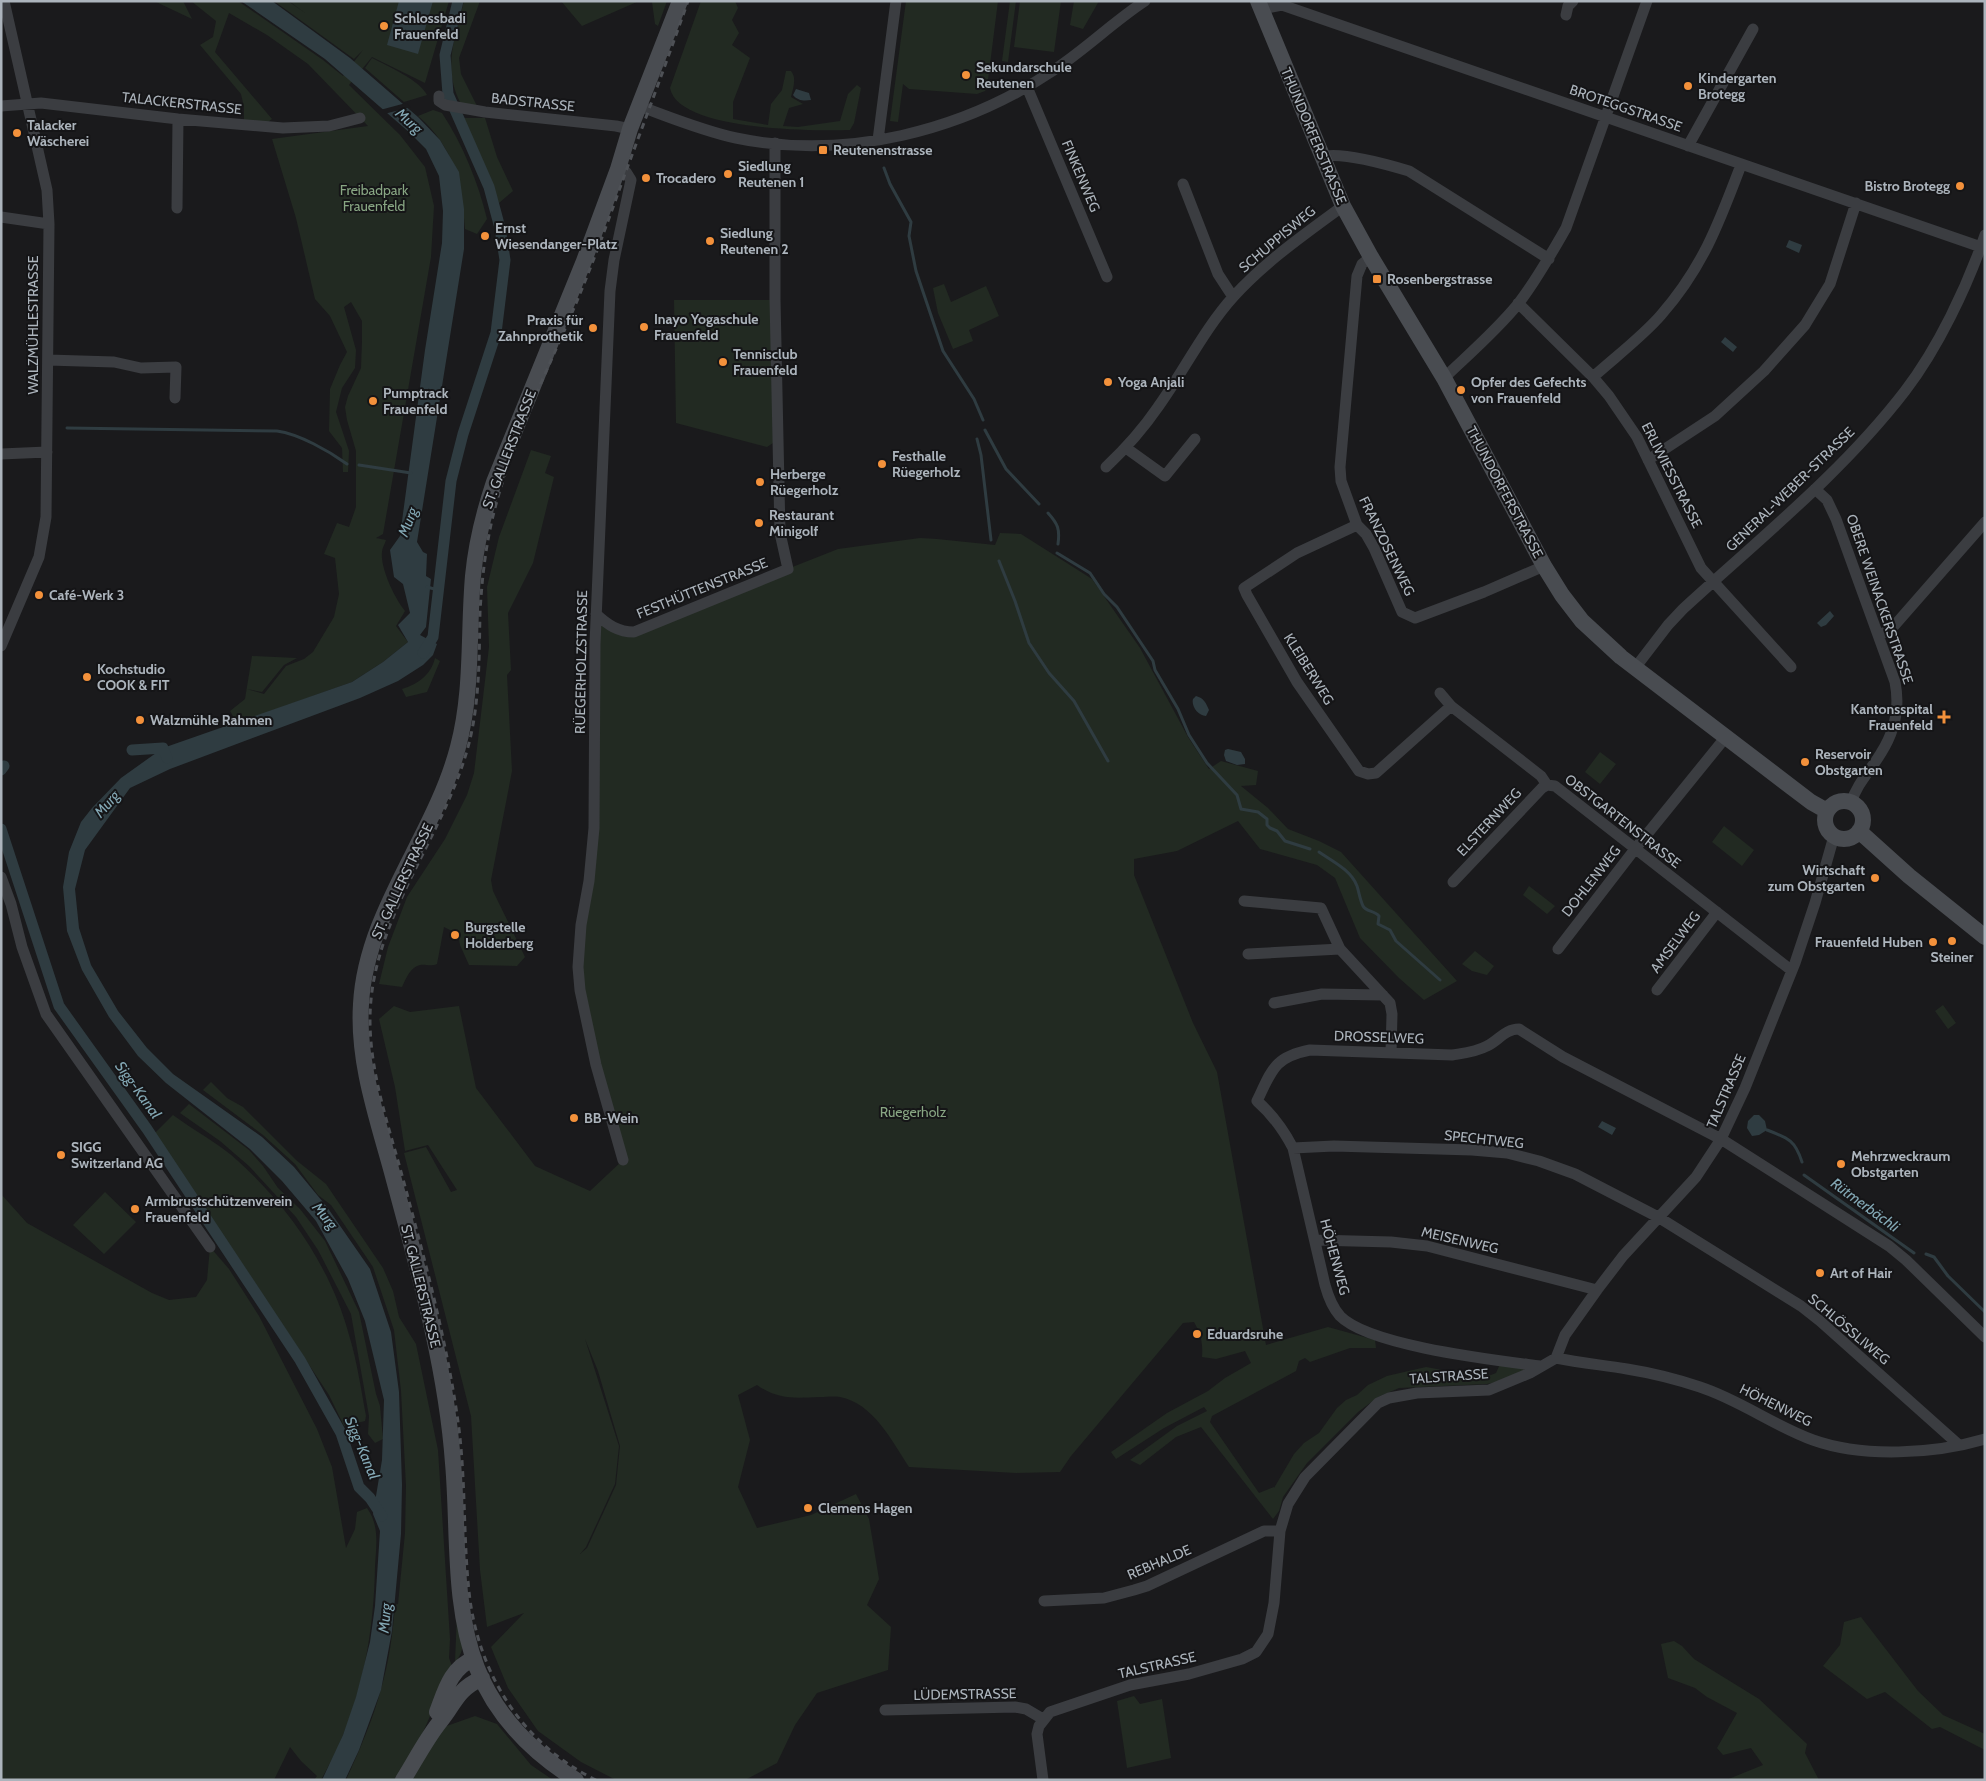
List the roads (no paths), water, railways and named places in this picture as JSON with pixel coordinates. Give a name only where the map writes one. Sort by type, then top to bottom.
[{"type":"main road","name":"ST. GALLERSTRASSE","points":[[576,1780],[536,1751],[516,1730],[501,1711],[482,1678],[474,1659],[460,1588],[453,1460],[443,1384],[427,1304],[369,1084],[361,1034],[362,992],[374,943],[390,903],[438,803],[458,750],[468,687],[475,560],[484,514],[494,482],[584,261],[618,169],[630,129],[680,1]]},
{"type":"main road","name":"THUNDORFERSTRASSE","points":[[1259,5],[1343,206],[1371,258],[1444,378],[1544,566],[1562,595],[1582,621],[1635,668],[1725,738],[1827,811]]},
{"type":"main road","points":[[1840,802],[1851,803],[1858,808],[1861,814],[1862,825],[1859,831],[1845,839],[1829,833],[1825,822],[1827,811],[1840,802]]},
{"type":"main road","points":[[1859,831],[1909,876],[1985,937]]},
{"type":"main road","points":[[432,1731],[433,1721],[452,1675],[459,1666],[474,1659]]},
{"type":"main road","points":[[403,1780],[432,1731],[458,1694],[465,1687],[482,1678]]},
{"type":"street","name":"WALZMÜHLESTRASSE","points":[[1,646],[42,547],[46,518],[48,360],[47,190],[4,1]]},
{"type":"street","points":[[878,140],[896,1]]},
{"type":"street","points":[[639,106],[709,131],[741,139],[775,143],[817,145],[902,136],[949,122],[995,104],[1027,87],[1081,51],[1145,1]]},
{"type":"street","points":[[1566,14],[1568,6],[1573,1]]},
{"type":"street","points":[[1444,378],[1480,345],[1518,303],[1549,259],[1566,228],[1647,1]]},
{"type":"street","name":"BROTEGGSTRASSE","points":[[1259,5],[1282,6],[1981,247]]},
{"type":"street","points":[[1688,146],[1753,29]]},
{"type":"street","name":"FINKENWEG","points":[[1027,87],[1107,277]]},
{"type":"street","name":"BADSTRASSE","points":[[439,96],[439,101],[453,106],[485,112],[630,129]]},
{"type":"street","name":"TALACKERSTRASSE","points":[[1,106],[41,104],[282,128],[329,126],[360,118]]},
{"type":"street","points":[[177,208],[178,119]]},
{"type":"street","name":"FESTHÜTTENSTRASSE","points":[[596,614],[617,630],[634,632],[788,569],[780,533],[775,283],[775,143]]},
{"type":"street","points":[[1321,157],[1335,155],[1390,165],[1408,171],[1549,259]]},
{"type":"street","points":[[1592,377],[1660,317],[1692,276],[1715,234],[1741,165]]},
{"type":"street","name":"RÜEGERHOLZSTRASSE","points":[[618,169],[626,172],[631,180],[614,260],[610,291],[596,614],[594,828],[589,881],[581,925],[578,967],[580,990],[596,1065],[623,1160]]},
{"type":"street","name":"SCHUPPISWEG","points":[[1184,184],[1218,274],[1233,297]]},
{"type":"street","points":[[1648,460],[1715,416],[1764,371],[1805,324],[1830,284],[1856,203]]},
{"type":"street","name":"SCHUPPISWEG","points":[[1106,467],[1126,448],[1159,406],[1233,297],[1273,260],[1343,206]]},
{"type":"street","points":[[1,217],[48,224]]},
{"type":"street","name":"GENERAL-WEBER-STRASSE","points":[[1635,668],[1668,625],[1815,489],[1867,437],[1906,390],[1980,263],[1981,247],[1985,236]]},
{"type":"street","name":"FRANZOSENWEG","points":[[1371,258],[1362,264],[1357,276],[1340,466],[1343,488],[1357,525],[1366,534],[1374,548],[1402,612],[1415,618],[1484,592],[1544,566]]},
{"type":"street","name":"ERLIWIESSTRASSE","points":[[1518,303],[1592,377],[1625,418],[1648,460],[1701,568],[1791,667]]},
{"type":"street","points":[[48,360],[114,362],[141,368],[176,367],[175,398]]},
{"type":"street","points":[[1126,448],[1165,476],[1194,438]]},
{"type":"street","points":[[1,454],[47,452]]},
{"type":"street","name":"OBERE WEINACKERSTRASSE","points":[[1815,489],[1827,500],[1833,510],[1879,636],[1894,682],[1898,704],[1892,731],[1882,753],[1859,784],[1851,803]]},
{"type":"street","points":[[1879,636],[1894,626],[1985,522]]},
{"type":"street","name":"KLEIBERWEG","points":[[1357,525],[1297,553],[1244,588],[1297,682],[1358,771],[1368,774],[1376,773],[1451,706]]},
{"type":"street","name":"OBSTGARTENSTRASSE","points":[[1440,693],[1451,706],[1542,776],[1547,784],[1555,786],[1792,970]]},
{"type":"street","name":"DOHLENWEG","points":[[1558,949],[1635,849],[1725,738]]},
{"type":"street","name":"ELSTERNWEG","points":[[1453,882],[1547,784]]},
{"type":"street","name":"TALSTRASSE","points":[[1043,1719],[1050,1712],[1059,1708],[1130,1685],[1189,1674],[1242,1659],[1256,1652],[1268,1634],[1274,1603],[1280,1531],[1288,1504],[1305,1477],[1378,1403],[1389,1398],[1417,1393],[1489,1390],[1530,1374],[1540,1366],[1556,1358],[1565,1334],[1596,1290],[1623,1256],[1696,1177],[1721,1140],[1745,1088],[1792,970],[1815,904],[1834,836]]},
{"type":"street","points":[[1,877],[11,904],[22,946],[46,1014],[210,1247]]},
{"type":"street","points":[[1244,901],[1322,908],[1340,949],[1390,1003],[1392,1014],[1391,1053]]},
{"type":"street","name":"AMSELWEG","points":[[1657,990],[1717,912]]},
{"type":"street","points":[[1248,954],[1340,949]]},
{"type":"street","points":[[1274,1003],[1322,994],[1383,995]]},
{"type":"street","name":"DROSSELWEG","points":[[1258,1101],[1272,1070],[1281,1059],[1295,1053],[1310,1050],[1452,1055],[1472,1052],[1488,1046],[1508,1031],[1519,1029],[1563,1057],[1721,1140]]},
{"type":"street","name":"HÖHENWEG","points":[[1258,1101],[1274,1117],[1293,1148],[1325,1285],[1331,1303],[1340,1316],[1353,1326],[1374,1335],[1415,1346],[1540,1366]]},
{"type":"street","points":[[1721,1140],[1888,1246],[1906,1260],[1985,1337]]},
{"type":"street","name":"SPECHTWEG","points":[[1293,1148],[1334,1146],[1472,1150],[1506,1154],[1539,1161],[1575,1174],[1658,1217]]},
{"type":"street","name":"SCHLÖSSLIWEG","points":[[1658,1217],[1801,1306],[1820,1320],[1959,1445]]},
{"type":"street","name":"MEISENWEG","points":[[1315,1240],[1391,1242],[1427,1246],[1596,1290]]},
{"type":"street","name":"HÖHENWEG","points":[[1556,1358],[1581,1364],[1650,1373],[1701,1387],[1750,1408],[1797,1433],[1829,1445],[1878,1451],[1909,1452],[1959,1445],[1985,1439]]},
{"type":"street","name":"REBHALDE","points":[[1044,1601],[1104,1598],[1118,1595],[1147,1586],[1264,1530],[1280,1531]]},
{"type":"street","name":"LÜDEMSTRASSE","points":[[885,1710],[1015,1707],[1026,1709],[1043,1719]]},
{"type":"street","points":[[1043,1719],[1037,1734],[1043,1780]]},
{"type":"water","name":"Murg","points":[[241,1],[272,1],[350,58],[418,117],[440,140],[459,172],[464,209],[464,249],[417,542],[423,552],[427,554],[426,576],[431,579],[426,627],[420,635],[437,644],[433,655],[423,665],[398,681],[360,698],[170,769],[130,788],[85,850],[75,889],[79,928],[91,965],[118,1011],[147,1048],[173,1074],[262,1137],[294,1167],[327,1207],[370,1269],[391,1332],[399,1392],[402,1485],[401,1534],[392,1631],[381,1690],[359,1750],[345,1780],[322,1780],[343,1735],[356,1697],[370,1642],[375,1606],[380,1531],[373,1514],[382,1460],[384,1400],[365,1321],[348,1279],[316,1221],[282,1181],[250,1149],[166,1083],[138,1056],[109,1017],[82,970],[67,931],[63,887],[69,852],[81,822],[121,778],[163,748],[352,682],[383,662],[408,642],[398,625],[410,613],[403,584],[394,577],[390,550],[400,536],[425,350],[442,243],[443,211],[439,176],[426,149],[410,133],[325,59]]},
{"type":"water","points":[[399,1],[433,1],[418,54],[387,45]]},
{"type":"water","points":[[796,89],[809,93],[811,100],[801,100],[795,97],[793,95]]},
{"type":"water","points":[[1789,240],[1802,245],[1799,253],[1786,247]]},
{"type":"water","points":[[1725,337],[1737,347],[1733,352],[1721,342]]},
{"type":"water","points":[[1830,611],[1834,616],[1826,625],[1821,627],[1817,623]]},
{"type":"water","points":[[1196,696],[1203,699],[1207,705],[1209,710],[1206,716],[1200,714],[1194,707],[1193,699]]},
{"type":"water","points":[[1225,750],[1241,752],[1245,759],[1245,764],[1237,765],[1226,761],[1224,755]]},
{"type":"water","points":[[1754,1115],[1759,1115],[1765,1121],[1767,1130],[1759,1135],[1752,1136],[1747,1128],[1748,1121]]},
{"type":"water","points":[[1602,1121],[1616,1128],[1612,1135],[1598,1127]]},
{"type":"waterway","points":[[423,653],[433,637],[451,481],[463,434],[496,333],[505,260],[500,228],[489,187],[448,94],[445,55],[458,1]]},
{"type":"waterway","points":[[884,168],[890,184],[911,222],[909,236],[916,271],[943,351],[974,399],[983,420]]},
{"type":"waterway","points":[[67,428],[277,431],[313,444],[347,464]]},
{"type":"waterway","points":[[985,430],[1006,469],[1039,504]]},
{"type":"waterway","points":[[977,439],[981,455],[991,540]]},
{"type":"waterway","points":[[359,465],[411,473]]},
{"type":"waterway","points":[[1048,513],[1058,527],[1058,544]]},
{"type":"waterway","points":[[1057,553],[1090,573],[1104,594],[1117,607],[1153,661],[1155,670],[1178,709],[1189,735],[1207,763],[1237,795],[1241,809],[1258,812],[1267,819],[1267,825],[1277,831],[1285,841],[1310,849]]},
{"type":"waterway","points":[[999,561],[1029,643],[1049,673],[1074,701],[1108,761]]},
{"type":"waterway","points":[[427,587],[438,590]]},
{"type":"waterway","name":"Sigg-Kanal","points":[[132,750],[163,748],[167,758]]},
{"type":"waterway","name":"Sigg-Kanal","points":[[1,770],[4,766]]},
{"type":"waterway","name":"Sigg-Kanal","points":[[1,829],[59,1006],[147,1129],[300,1360],[341,1433],[359,1487],[370,1498],[382,1516]]},
{"type":"waterway","points":[[1319,852],[1341,866],[1350,875],[1357,886],[1363,906],[1379,916],[1378,924],[1390,930],[1396,941],[1440,980]]},
{"type":"waterway","name":"Rütmerbächli","points":[[1767,1130],[1790,1141],[1797,1149],[1802,1162]]},
{"type":"waterway","name":"Rütmerbächli","points":[[1804,1175],[1914,1253]]},
{"type":"waterway","name":"Rütmerbächli","points":[[1926,1254],[1934,1257],[1948,1276],[1985,1312]]},
{"type":"railway","points":[[596,1780],[570,1765],[547,1748],[527,1728],[510,1706],[484,1656],[470,1600],[466,1558],[463,1472],[459,1429],[449,1366],[427,1272],[386,1120],[373,1060],[370,1020],[373,984],[381,950],[393,917],[454,787],[471,737],[478,684],[480,612],[485,560],[489,534],[503,481],[522,427],[591,265],[688,1]]},
{"type":"place","name":"Schlossbadi Frauenfeld","points":[[384,26]]},
{"type":"place","name":"Sekundarschule Reutenen","points":[[966,75]]},
{"type":"place","name":"Kindergarten Brotegg","points":[[1688,86]]},
{"type":"place","name":"Talacker Wäscherei","points":[[17,133]]},
{"type":"place","name":"Reutenenstrasse","points":[[823,150]]},
{"type":"place","name":"Siedlung Reutenen 1","points":[[728,174]]},
{"type":"place","name":"Trocadero","points":[[646,178]]},
{"type":"place","name":"Bistro Brotegg","points":[[1960,186]]},
{"type":"place","name":"Ernst Wiesendanger-Platz","points":[[485,236]]},
{"type":"place","name":"Siedlung Reutenen 2","points":[[710,241]]},
{"type":"place","name":"Rosenbergstrasse","points":[[1377,279]]},
{"type":"place","name":"Inayo Yogaschule Frauenfeld","points":[[644,327]]},
{"type":"place","name":"Praxis für Zahnprothetik","points":[[593,328]]},
{"type":"place","name":"Tennisclub Frauenfeld","points":[[723,362]]},
{"type":"place","name":"Yoga Anjali","points":[[1108,382]]},
{"type":"place","name":"Opfer des Gefechts von Frauenfeld","points":[[1461,390]]},
{"type":"place","name":"Pumptrack Frauenfeld","points":[[373,401]]},
{"type":"place","name":"Festhalle Rüegerholz","points":[[882,464]]},
{"type":"place","name":"Herberge Rüegerholz","points":[[760,482]]},
{"type":"place","name":"Restaurant Minigolf","points":[[759,523]]},
{"type":"place","name":"Café-Werk 3","points":[[39,595]]},
{"type":"place","name":"Kochstudio COOK & FIT","points":[[87,677]]},
{"type":"place","name":"Kantonsspital Frauenfeld","points":[[1944,717]]},
{"type":"place","name":"Walzmühle Rahmen","points":[[140,720]]},
{"type":"place","name":"Reservoir Obstgarten","points":[[1805,762]]},
{"type":"place","name":"Wirtschaft zum Obstgarten","points":[[1875,878]]},
{"type":"place","name":"Burgstelle Holderberg","points":[[455,935]]},
{"type":"place","name":"Steiner","points":[[1952,941]]},
{"type":"place","name":"Frauenfeld Huben","points":[[1933,942]]},
{"type":"place","name":"BB-Wein","points":[[574,1118]]},
{"type":"place","name":"SIGG Switzerland AG","points":[[61,1155]]},
{"type":"place","name":"Mehrzweckraum Obstgarten","points":[[1841,1164]]},
{"type":"place","name":"Armbrustschützenverein Frauenfeld","points":[[135,1209]]},
{"type":"place","name":"Art of Hair","points":[[1820,1273]]},
{"type":"place","name":"Eduardsruhe","points":[[1197,1334]]},
{"type":"place","name":"Clemens Hagen","points":[[808,1508]]},
{"type":"park label","name":"Freibadpark Frauenfeld","points":[[374,198]]},
{"type":"park label","name":"Rüegerholz","points":[[913,1112]]}]
